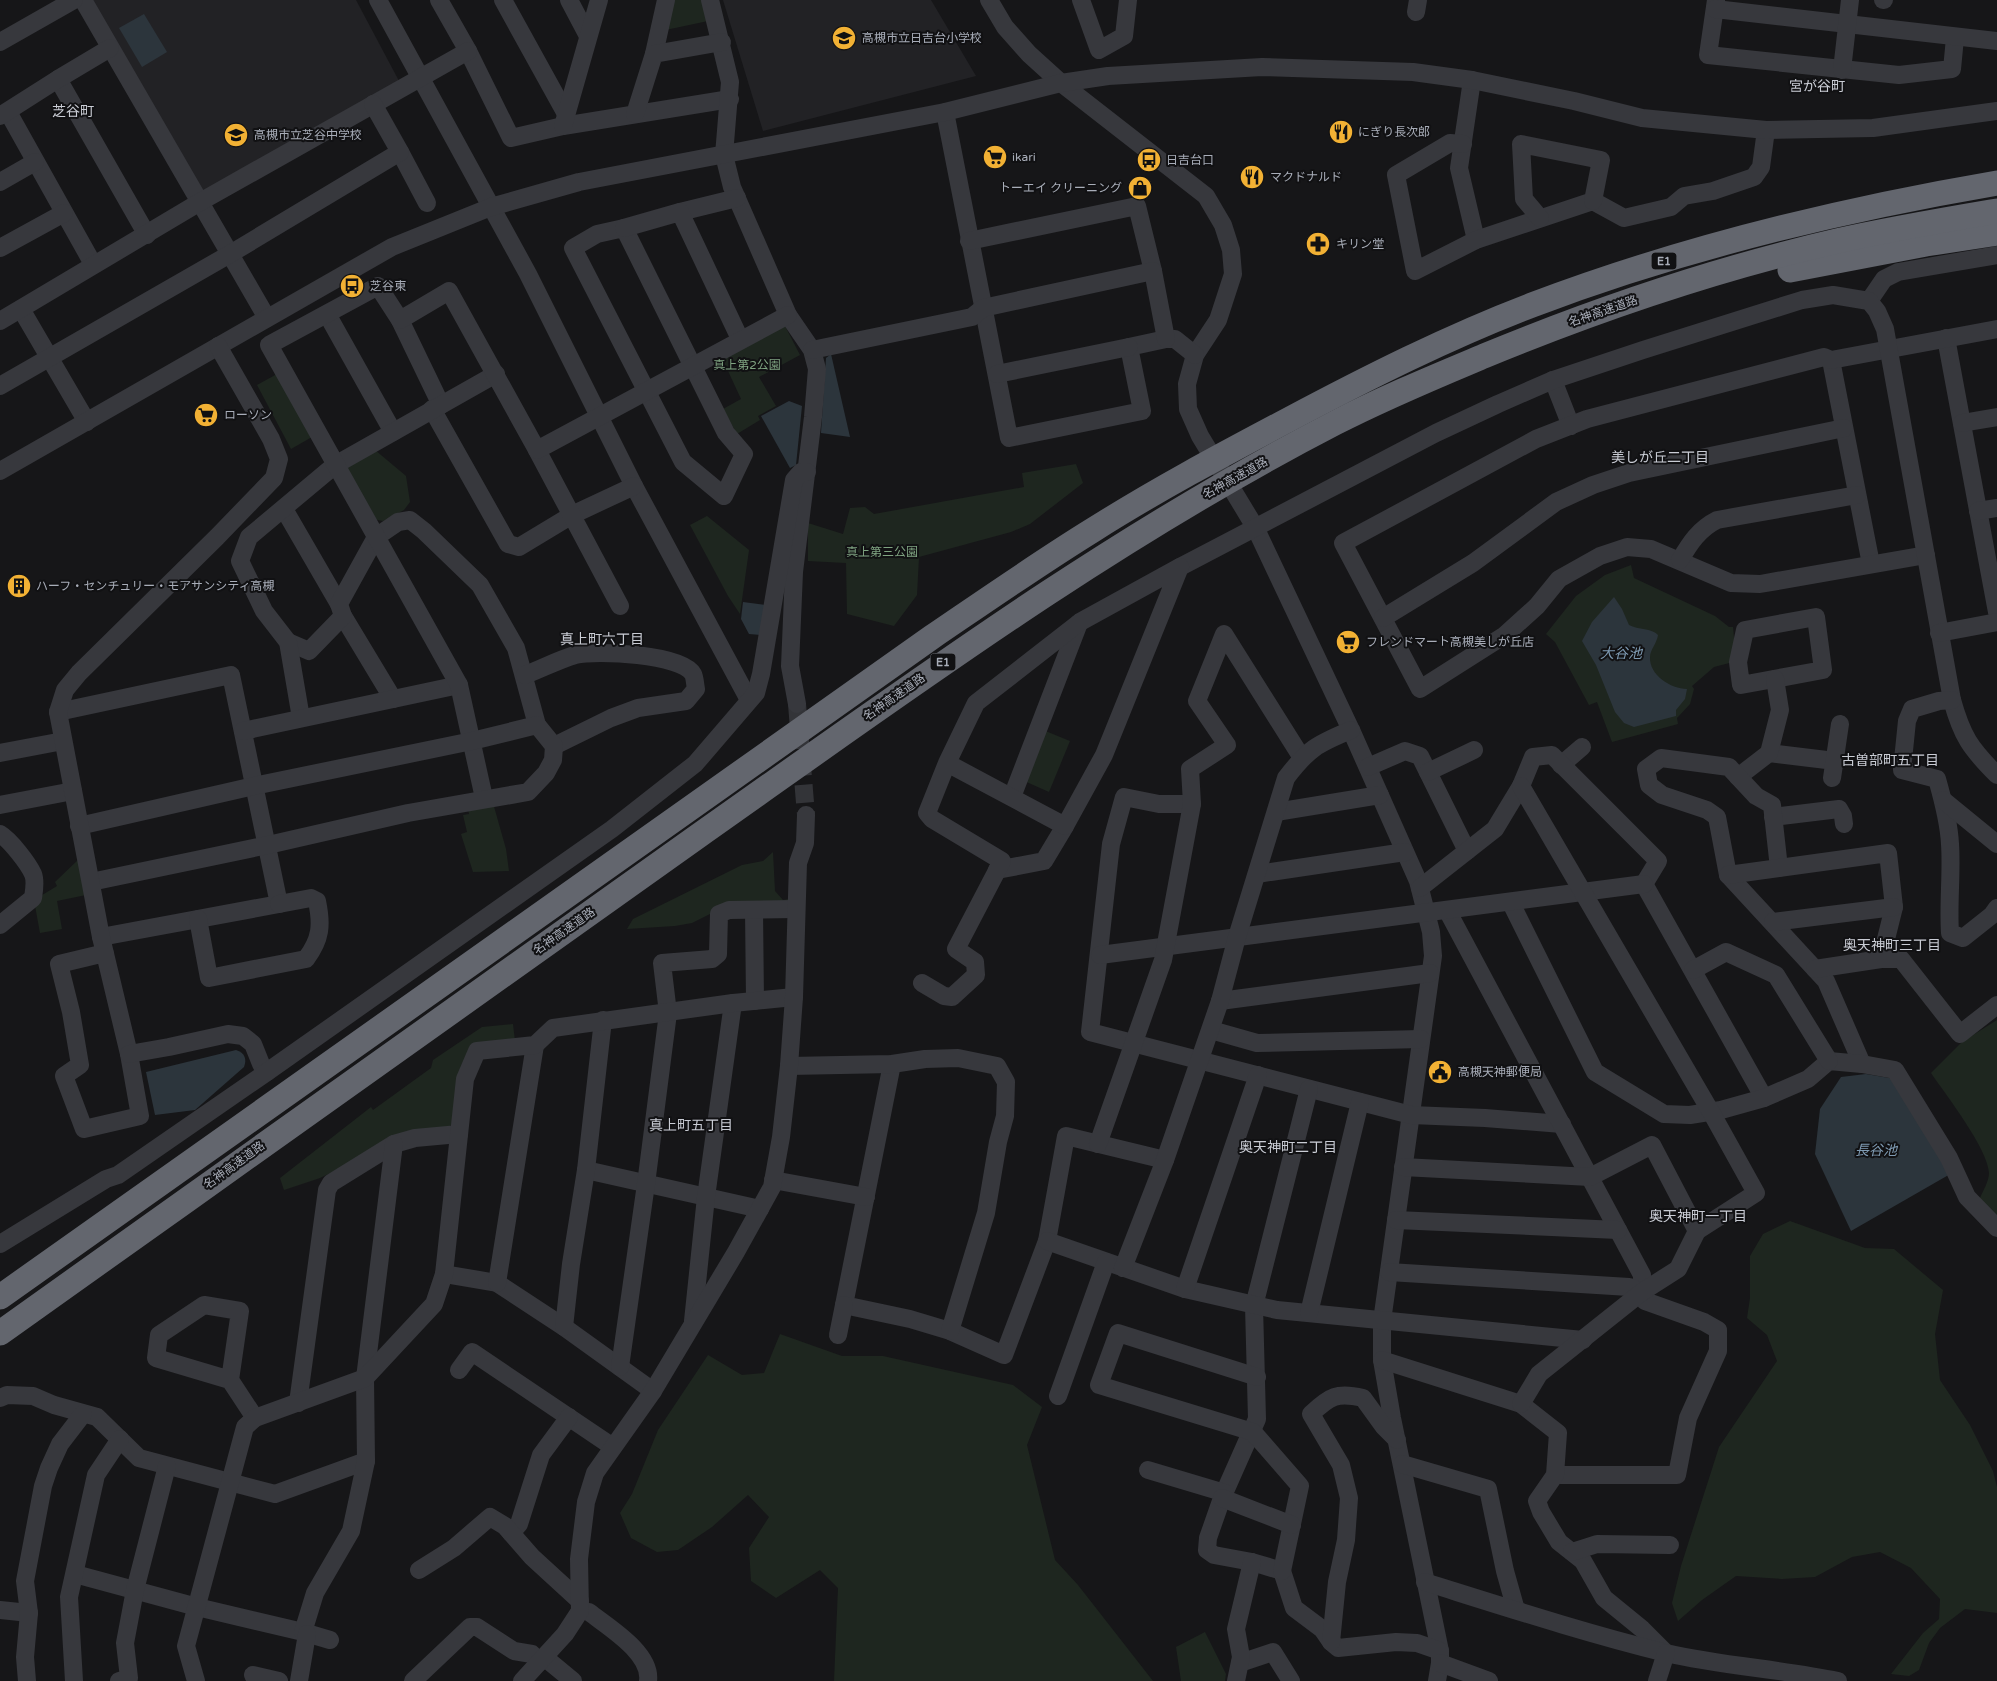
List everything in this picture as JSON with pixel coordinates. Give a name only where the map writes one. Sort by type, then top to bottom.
[{"type":"highway","points":[[1346,389],[1429,340],[1530,296],[1628,261],[1725,232],[1827,206],[1919,186],[1997,172]]},
{"type":"highway","name":"名神高速道路","points":[[0,1297],[1012,582],[1095,528],[1200,467],[1346,389],[1429,348],[1532,305],[1631,271],[1728,242],[1830,215],[1997,184]]},
{"type":"highway","name":"名神高速道路","points":[[0,1332],[411,1038],[946,660],[1096,560],[1183,506],[1341,420],[1439,375],[1538,334],[1633,300],[1732,269],[1834,242],[1997,210]]},
{"type":"highway","points":[[1341,420],[1542,342],[1689,293],[1762,275],[1926,244],[1997,233]]},
{"type":"street","points":[[0,42],[74,0]]},
{"type":"street","points":[[83,0],[267,318]]},
{"type":"street","points":[[378,0],[528,274],[634,486],[749,700]]},
{"type":"street","points":[[439,0],[468,51],[511,138],[565,120],[635,114],[730,99]]},
{"type":"street","points":[[503,0],[565,120]]},
{"type":"street","points":[[568,0],[588,36]]},
{"type":"street","points":[[565,120],[599,0]]},
{"type":"street","points":[[635,114],[654,54],[666,0]]},
{"type":"street","points":[[710,0],[722,42],[730,82],[724,155],[732,187],[788,315],[812,350],[817,369],[807,472],[794,572],[790,666],[797,704]]},
{"type":"street","points":[[989,0],[1006,27],[1029,54],[1061,83],[1206,196],[1223,225],[1231,250],[1233,274],[1218,320],[1195,355],[1187,384],[1188,409],[1200,436],[1255,527],[1368,767],[1420,888],[1427,912],[1433,956],[1388,1272],[1382,1321],[1382,1360],[1440,1657],[1437,1681]]},
{"type":"street","points":[[1081,0],[1099,50],[1124,36],[1128,0]]},
{"type":"street","points":[[1842,70],[1850,0]]},
{"type":"street","points":[[1955,38],[1952,69],[1899,75],[1708,55],[1715,5],[1847,25],[1997,41]]},
{"type":"street","points":[[654,54],[722,42]]},
{"type":"street","points":[[93,264],[35,162],[4,114],[110,48]]},
{"type":"street","points":[[0,321],[200,202],[468,51]]},
{"type":"street","points":[[0,472],[392,247],[491,207],[579,182],[944,112],[1061,83],[1108,76],[1262,67],[1414,72],[1472,80],[1574,101],[1642,118],[1766,130],[1873,128],[1997,111]]},
{"type":"street","points":[[58,79],[147,234]]},
{"type":"street","points":[[1472,80],[1459,168],[1476,240]]},
{"type":"street","points":[[373,104],[427,202]]},
{"type":"street","points":[[944,112],[1009,438],[1142,411],[1129,347]]},
{"type":"street","points":[[1462,144],[1450,143],[1396,175],[1415,271],[1476,240],[1593,201],[1624,218],[1671,207],[1684,196],[1714,191],[1754,177],[1761,167],[1766,130]]},
{"type":"street","points":[[1540,218],[1524,199],[1521,144],[1601,160],[1593,201]]},
{"type":"street","points":[[0,386],[230,254],[400,152]]},
{"type":"street","points":[[0,182],[35,162]]},
{"type":"street","points":[[624,228],[726,433],[744,454],[724,496],[683,462],[573,248],[597,234],[737,198]]},
{"type":"street","points":[[970,241],[1137,206],[1153,271],[1166,339]]},
{"type":"street","points":[[680,212],[740,339]]},
{"type":"street","points":[[0,248],[64,213]]},
{"type":"street","points":[[1869,301],[1884,279],[1898,272],[1997,255]]},
{"type":"street","points":[[812,350],[972,317],[983,308],[1153,271]]},
{"type":"street","points":[[484,798],[459,685],[270,345],[378,286],[400,320],[436,407],[508,544],[519,547],[572,515],[634,486]]},
{"type":"street","points":[[400,320],[449,291],[496,374],[620,606]]},
{"type":"street","points":[[922,983],[944,996],[952,997],[976,975],[975,962],[956,949],[1002,861],[932,819],[926,813],[947,762],[976,704],[1080,622],[1255,527],[1445,429],[1498,404],[1553,380],[1802,300],[1833,295],[1869,301],[1878,311],[1885,329],[1952,700],[1959,726],[1975,752],[1997,775]]},
{"type":"street","points":[[21,309],[86,422]]},
{"type":"street","points":[[327,314],[393,432]]},
{"type":"street","points":[[537,450],[600,418],[740,339],[788,315]]},
{"type":"street","points":[[1926,555],[1760,584],[1731,583],[1651,549],[1628,547],[1600,556],[1559,579],[1537,606],[1505,636],[1420,689],[1343,543],[1536,439],[1588,419],[1824,357],[1831,360],[1997,329]]},
{"type":"street","points":[[1946,338],[1997,612]]},
{"type":"street","points":[[997,374],[1166,339],[1175,339],[1195,355]]},
{"type":"street","points":[[198,919],[209,978],[306,959],[316,946],[321,920],[317,901],[311,898],[198,919],[103,945],[59,964],[71,1012],[80,1065],[64,1076],[84,1129],[140,1116],[128,1054],[103,945],[90,882],[58,712],[65,690],[78,673],[217,537],[274,478],[280,459],[271,439],[218,346]]},
{"type":"street","points":[[1831,360],[1871,564]]},
{"type":"street","points":[[301,718],[288,642],[264,610],[240,561],[249,537],[335,465],[496,374]]},
{"type":"street","points":[[1553,380],[1571,426]]},
{"type":"street","points":[[1962,423],[1997,417]]},
{"type":"street","points":[[1383,618],[1473,563],[1556,502],[1593,485],[1630,472],[1844,428]]},
{"type":"street","points":[[0,1244],[106,1179],[118,1174],[267,1072],[612,829],[695,764],[756,692],[761,674],[794,480],[801,472],[807,472]]},
{"type":"street","points":[[1680,560],[1693,538],[1705,526],[1717,520],[1857,495]]},
{"type":"street","points":[[1978,511],[1997,508]]},
{"type":"street","points":[[284,509],[393,700]]},
{"type":"street","points":[[90,882],[484,798],[528,792],[546,773],[553,760],[554,746],[537,725],[516,648],[480,585],[410,520],[398,522],[376,537],[341,610],[310,651],[288,642]]},
{"type":"street","points":[[997,870],[1044,861],[1104,755],[1180,567]]},
{"type":"street","points":[[1816,617],[1823,670],[1775,679],[1741,685],[1738,662],[1745,630],[1816,617]]},
{"type":"street","points":[[1012,797],[1080,622]]},
{"type":"street","points":[[1939,633],[1997,622]]},
{"type":"street","points":[[1098,1144],[1163,960],[1192,804],[1190,769],[1227,745],[1197,701],[1224,634],[1302,758]]},
{"type":"street","points":[[524,675],[576,655],[617,653],[650,657],[682,665],[693,674],[696,690],[686,701],[638,708],[611,718],[554,746]]},
{"type":"street","points":[[58,712],[230,675],[244,731],[279,904]]},
{"type":"street","points":[[1738,777],[1769,753],[1780,710],[1775,679]]},
{"type":"street","points":[[244,731],[459,685]]},
{"type":"street","points":[[1952,700],[1940,701],[1912,709],[1907,721],[1902,770],[1937,779],[1943,800],[1950,844],[1948,907],[1950,933],[1963,938],[1995,914]]},
{"type":"street","points":[[1769,753],[1834,770],[1840,724]]},
{"type":"street","points":[[79,826],[254,786],[472,741],[537,725]]},
{"type":"street","points":[[1123,1268],[1165,1160],[1211,1030],[1237,937],[1286,778],[1302,758],[1320,742],[1351,730]]},
{"type":"street","points":[[0,753],[63,740]]},
{"type":"street","points":[[1561,765],[1582,747]]},
{"type":"street","points":[[1428,772],[1474,750]]},
{"type":"street","points":[[1368,767],[1405,751],[1420,756],[1467,851]]},
{"type":"street","points":[[1420,888],[1495,830],[1521,786],[1533,757],[1552,755],[1658,861],[1644,884]]},
{"type":"street","points":[[1779,868],[1772,805],[1756,796],[1728,767],[1661,758],[1646,769],[1649,785],[1662,794],[1707,810],[1717,818],[1728,875],[1826,981],[1862,1064]]},
{"type":"street","points":[[947,762],[1065,826]]},
{"type":"street","points":[[1520,1404],[1539,1374],[1642,1292],[1678,1269],[1697,1231],[1756,1193],[1584,892],[1521,786]]},
{"type":"street","points":[[0,805],[73,791]]},
{"type":"street","points":[[1276,812],[1380,795]]},
{"type":"street","points":[[1192,804],[1159,804],[1124,796],[1111,844],[1090,1032],[1411,1115],[1562,1124]]},
{"type":"street","points":[[1943,800],[1997,844]]},
{"type":"street","points":[[1773,817],[1839,809],[1844,816],[1844,824]]},
{"type":"street","points":[[585,1607],[579,1559],[586,1502],[595,1473],[653,1391],[772,1187],[781,1137],[788,1066],[794,996],[795,909],[798,863],[805,843],[806,815]]},
{"type":"street","points":[[0,834],[13,846],[33,874],[34,886],[33,898],[0,925]]},
{"type":"street","points":[[1257,874],[1405,852]]},
{"type":"street","points":[[1728,875],[1888,853],[1894,907],[1881,960]]},
{"type":"street","points":[[1100,955],[1644,884]]},
{"type":"street","points":[[1644,884],[1764,1098]]},
{"type":"street","points":[[1511,902],[1595,1072],[1664,1114],[1690,1115],[1711,1112],[1764,1098],[1808,1079],[1829,1061],[1895,1070],[1949,1158],[1967,1197],[1997,1228]]},
{"type":"street","points":[[1772,922],[1894,907]]},
{"type":"street","points":[[620,1367],[668,1012],[662,963],[712,959],[718,954],[719,914],[729,910],[795,909]]},
{"type":"street","points":[[754,910],[755,1001]]},
{"type":"street","points":[[1447,910],[1642,1275],[1642,1292],[1645,1301],[1704,1322],[1718,1330],[1718,1350],[1688,1418],[1677,1475],[1555,1475]]},
{"type":"street","points":[[1693,970],[1726,952],[1776,974],[1829,1061]]},
{"type":"street","points":[[1815,969],[1900,959],[1960,1034],[1997,1005]]},
{"type":"street","points":[[1220,1001],[1430,973]]},
{"type":"street","points":[[196,1681],[186,1646],[245,1427],[255,1418],[365,1378],[434,1304],[444,1274],[465,1079],[477,1051],[535,1045],[553,1028],[794,996]]},
{"type":"street","points":[[692,1326],[706,1197],[733,1003]]},
{"type":"street","points":[[564,1327],[586,1170],[603,1020]]},
{"type":"street","points":[[1211,1030],[1257,1042],[1421,1040]]},
{"type":"street","points":[[128,1054],[228,1034],[236,1035],[243,1036],[253,1044],[261,1064],[267,1072]]},
{"type":"street","points":[[497,1283],[535,1045]]},
{"type":"street","points":[[788,1066],[892,1064],[925,1059],[958,1058],[997,1066],[1006,1082],[1005,1116],[998,1142],[986,1213],[950,1331]]},
{"type":"street","points":[[838,1334],[892,1064]]},
{"type":"street","points":[[1185,1289],[1258,1075]]},
{"type":"street","points":[[1282,1570],[1214,1555],[1207,1550],[1208,1538],[1223,1496],[1258,1419],[1254,1306],[1309,1089]]},
{"type":"street","points":[[1309,1313],[1360,1102]]},
{"type":"street","points":[[298,1403],[327,1190],[331,1183],[394,1144],[415,1138],[459,1134]]},
{"type":"street","points":[[844,1305],[910,1319],[950,1331],[1004,1355],[1047,1242],[1066,1136],[1165,1160]]},
{"type":"street","points":[[299,1681],[305,1633],[315,1594],[351,1530],[366,1461],[365,1378],[394,1144]]},
{"type":"street","points":[[1403,1167],[1590,1178],[1652,1145],[1697,1231]]},
{"type":"street","points":[[586,1170],[760,1209]]},
{"type":"street","points":[[773,1180],[866,1196]]},
{"type":"street","points":[[1396,1220],[1618,1230]]},
{"type":"street","points":[[1047,1242],[1185,1289],[1254,1306],[1382,1321],[1583,1340]]},
{"type":"street","points":[[1058,1396],[1106,1262]]},
{"type":"street","points":[[1388,1272],[1629,1287],[1642,1292]]},
{"type":"street","points":[[444,1274],[497,1283],[564,1327],[653,1391]]},
{"type":"street","points":[[230,1380],[240,1311],[204,1305],[159,1335],[156,1358],[230,1380],[255,1418]]},
{"type":"street","points":[[1257,1377],[1118,1334],[1099,1384],[1253,1432],[1300,1486],[1282,1570],[1294,1608],[1322,1629],[1338,1648],[1396,1642],[1417,1642],[1440,1657],[1489,1681]]},
{"type":"street","points":[[459,1370],[472,1352],[613,1446]]},
{"type":"street","points":[[1382,1360],[1520,1404],[1558,1433],[1555,1475],[1536,1501],[1541,1512],[1559,1542],[1583,1562],[1604,1598],[1642,1628],[1666,1653]]},
{"type":"street","points":[[1331,1642],[1337,1582],[1346,1540],[1349,1498],[1341,1465],[1311,1414],[1326,1400],[1346,1394],[1363,1398],[1384,1427],[1397,1440]]},
{"type":"street","points":[[0,1398],[7,1395],[33,1396],[83,1414],[97,1417],[139,1458],[275,1494],[366,1461]]},
{"type":"street","points":[[27,1681],[25,1657],[29,1613],[25,1582],[43,1486],[60,1444],[83,1414]]},
{"type":"street","points":[[511,1533],[519,1524],[541,1455],[569,1417]]},
{"type":"street","points":[[74,1681],[69,1597],[96,1475],[120,1439]]},
{"type":"street","points":[[1402,1464],[1488,1489],[1505,1571],[1516,1610]]},
{"type":"street","points":[[126,1680],[125,1643],[135,1590],[167,1466]]},
{"type":"street","points":[[1148,1470],[1223,1496],[1292,1525]]},
{"type":"street","points":[[420,1570],[454,1548],[490,1517],[505,1526],[532,1557],[585,1607],[633,1646],[644,1662],[648,1681]]},
{"type":"street","points":[[1572,1552],[1597,1544],[1670,1545]]},
{"type":"street","points":[[1236,1681],[1241,1657],[1236,1629],[1252,1562]]},
{"type":"street","points":[[74,1574],[330,1640]]},
{"type":"street","points":[[1426,1582],[1666,1653],[1799,1678],[1838,1681]]},
{"type":"street","points":[[522,1681],[565,1634],[580,1611],[585,1607]]},
{"type":"street","points":[[0,1610],[29,1613]]},
{"type":"street","points":[[413,1681],[470,1627],[477,1627],[514,1651],[532,1654],[542,1659],[573,1681]]},
{"type":"street","points":[[1240,1663],[1273,1652],[1291,1681]]},
{"type":"street","points":[[1657,1681],[1666,1653]]},
{"type":"street","points":[[253,1675],[279,1681]]},
{"type":"shaded area","name":"高槻市立芝谷中学校","points":[[90,0],[356,0],[399,81],[207,192],[199,190]]},
{"type":"shaded area","name":"高槻市立日吉台小学校","points":[[723,0],[931,0],[976,76],[763,131]]},
{"type":"green space","points":[[670,0],[702,0],[708,21],[661,31]]},
{"type":"green space","name":"真上第2公園","points":[[784,324],[800,355],[759,377],[776,406],[758,416],[760,420],[737,434],[723,409],[741,399],[722,358]]},
{"type":"green space","points":[[277,374],[312,437],[291,449],[257,385]]},
{"type":"green space","points":[[375,450],[406,476],[410,502],[404,510],[383,521],[372,519],[345,472],[347,465]]},
{"type":"green space","name":"真上第三公園","points":[[1076,464],[1083,483],[1030,524],[1011,532],[919,557],[917,595],[894,626],[847,614],[846,563],[808,561],[808,523],[843,534],[850,508],[865,507],[874,514],[1024,487],[1022,473]]},
{"type":"green space","points":[[707,516],[749,550],[740,614],[728,596],[690,525]]},
{"type":"green space","points":[[1631,565],[1634,578],[1715,616],[1729,627],[1733,627],[1735,649],[1733,662],[1714,667],[1692,686],[1694,689],[1690,704],[1677,718],[1678,724],[1612,742],[1597,702],[1589,705],[1555,642],[1546,634],[1576,596],[1605,575]]},
{"type":"green space","points":[[1043,730],[1070,741],[1049,792],[1022,780]]},
{"type":"green space","points":[[493,803],[506,849],[509,871],[473,872],[461,834],[467,832],[463,815],[469,814],[468,809]]},
{"type":"green space","points":[[773,852],[775,891],[783,900],[789,899],[790,903],[728,905],[692,923],[627,929],[633,919],[742,865],[763,861]]},
{"type":"green space","points":[[79,859],[86,895],[57,901],[62,929],[40,933],[34,900],[57,886],[55,882]]},
{"type":"green space","points":[[1997,1020],[1997,1218],[1980,1198],[1989,1176],[1982,1150],[1931,1073],[1962,1042]]},
{"type":"green space","points":[[513,1024],[515,1041],[475,1046],[461,1066],[453,1123],[446,1130],[416,1132],[320,1178],[284,1190],[280,1178],[371,1107],[373,1110],[431,1068],[433,1060],[482,1027]]},
{"type":"green space","points":[[1790,1221],[1865,1248],[1894,1249],[1943,1290],[1935,1334],[1940,1380],[1970,1425],[1993,1471],[1997,1487],[1997,1613],[1965,1609],[1940,1628],[1929,1643],[1919,1670],[1909,1676],[1891,1674],[1923,1633],[1939,1619],[1940,1599],[1911,1568],[1880,1552],[1852,1557],[1815,1577],[1782,1579],[1736,1576],[1702,1600],[1678,1621],[1672,1603],[1681,1566],[1719,1447],[1777,1361],[1767,1335],[1747,1318],[1750,1298],[1750,1256],[1763,1234]]},
{"type":"green space","points":[[780,1334],[842,1356],[883,1356],[1013,1385],[1042,1407],[1027,1445],[1055,1560],[1078,1585],[1153,1681],[834,1681],[838,1588],[820,1570],[776,1598],[751,1581],[749,1548],[769,1517],[748,1495],[712,1527],[678,1550],[657,1552],[631,1538],[620,1513],[632,1494],[658,1430],[708,1355],[742,1375],[764,1373]]},
{"type":"green space","points":[[1205,1632],[1226,1674],[1225,1681],[1181,1681],[1176,1647]]},
{"type":"water","points":[[144,14],[167,52],[142,67],[119,28]]},
{"type":"water","points":[[831,354],[850,437],[821,433],[826,358]]},
{"type":"water","points":[[789,401],[802,406],[796,465],[790,468],[761,416]]},
{"type":"water","name":"大谷池","points":[[1614,597],[1629,625],[1652,631],[1658,635],[1650,657],[1653,670],[1668,684],[1687,689],[1685,699],[1676,710],[1676,716],[1634,727],[1624,723],[1615,712],[1596,665],[1582,641],[1592,622]]},
{"type":"water","points":[[743,602],[766,605],[761,635],[749,634],[741,619]]},
{"type":"water","points":[[236,1050],[244,1057],[244,1067],[195,1110],[155,1115],[146,1072]]},
{"type":"water","name":"長谷池","points":[[1866,1074],[1895,1079],[1952,1173],[1851,1231],[1815,1154],[1820,1109],[1841,1077]]},
{"type":"tunnel","points":[[797,704],[806,815]]},
{"type":"place","name":"高槻市立日吉台小学校","points":[[844,38]]},
{"type":"place","name":"にぎり長次郎","points":[[1341,132]]},
{"type":"place","name":"高槻市立芝谷中学校","points":[[236,135]]},
{"type":"place","name":"ikari","points":[[995,157]]},
{"type":"place","name":"日吉台口","points":[[1149,160]]},
{"type":"place","name":"マクドナルド","points":[[1252,177]]},
{"type":"place","name":"トーエイ クリーニング","points":[[1140,188]]},
{"type":"place","name":"キリン堂","points":[[1318,244]]},
{"type":"place","name":"芝谷東","points":[[352,286]]},
{"type":"place","name":"ローソン","points":[[206,415]]},
{"type":"place","name":"ハーフ・センチュリー・モアサンシティ高槻","points":[[19,586]]},
{"type":"place","name":"フレンドマート高槻美しが丘店","points":[[1348,642]]},
{"type":"place","name":"高槻天神郵便局","points":[[1440,1072]]},
{"type":"district","name":"宮が谷町","points":[[1817,86]]},
{"type":"district","name":"芝谷町","points":[[73,111]]},
{"type":"district","name":"美しが丘二丁目","points":[[1660,457]]},
{"type":"district","name":"真上町六丁目","points":[[602,639]]},
{"type":"district","name":"古曽部町五丁目","points":[[1890,760]]},
{"type":"district","name":"奥天神町三丁目","points":[[1892,945]]},
{"type":"district","name":"真上町五丁目","points":[[691,1125]]},
{"type":"district","name":"奥天神町二丁目","points":[[1288,1147]]},
{"type":"district","name":"奥天神町一丁目","points":[[1698,1216]]}]
